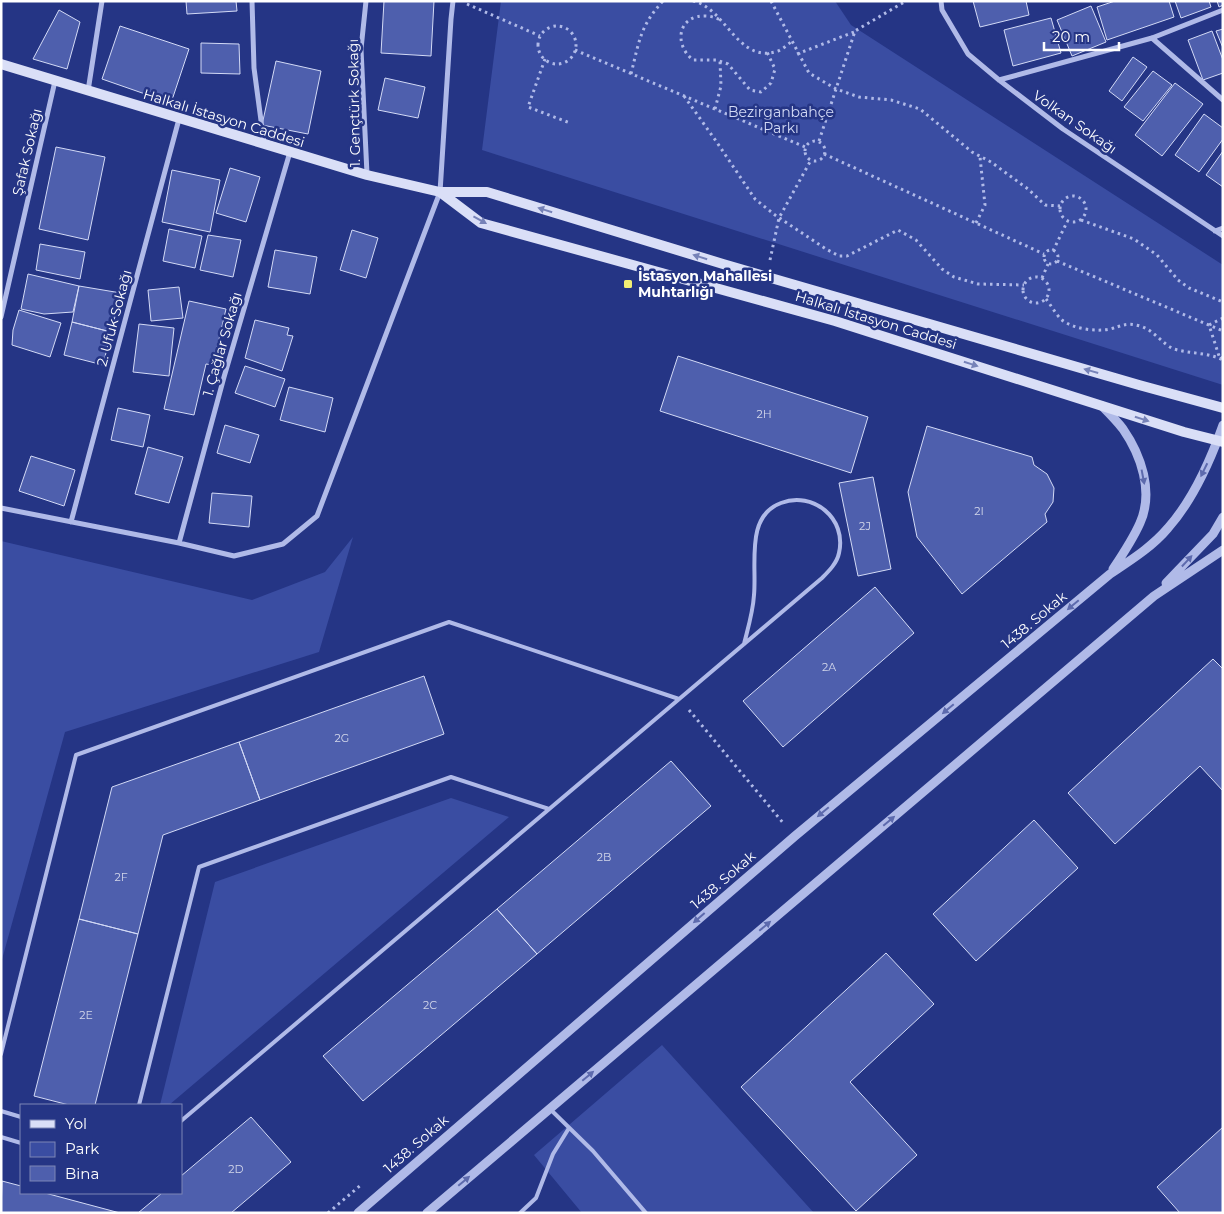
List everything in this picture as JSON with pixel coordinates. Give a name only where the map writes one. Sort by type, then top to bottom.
[{"type":"main road","name":"Halkalı İstasyon Caddesi","points":[[1,64],[367,175],[440,192],[487,192],[766,277],[1223,408]]},
{"type":"main road","name":"Halkalı İstasyon Caddesi","points":[[440,192],[481,222],[835,321],[1220,442]]},
{"type":"street","points":[[88,91],[102,1]]},
{"type":"street","points":[[252,1],[254,68],[264,144]]},
{"type":"street","name":"1. Gençtürk Sokağı","points":[[366,1],[361,49],[367,175]]},
{"type":"street","points":[[1,508],[179,543],[234,556],[283,544],[317,516],[440,192],[450,18],[453,1]]},
{"type":"street","name":"Volkan Sokağı","points":[[941,1],[942,10],[968,54],[999,80],[1063,129],[1223,236]]},
{"type":"street","points":[[999,80],[1152,38],[1223,10]]},
{"type":"street","points":[[1152,38],[1223,100]]},
{"type":"street","name":"Şafak Sokağı","points":[[1,317],[55,81]]},
{"type":"street","name":"2. Ufuk Sokağı","points":[[71,522],[180,118]]},
{"type":"street","name":"1. Çağlar Sokağı","points":[[179,543],[224,377],[290,152]]},
{"type":"street","points":[[1215,231],[1223,228]]},
{"type":"street","name":"1438. Sokak","points":[[1102,406],[1122,428],[1136,450],[1144,475],[1146,497],[1141,522],[1110,574]]},
{"type":"street","name":"1438. Sokak","points":[[358,1213],[794,836],[1110,574],[1144,551],[1169,528],[1185,505],[1220,442],[1223,425]]},
{"type":"street","points":[[427,1213],[1154,596],[1213,534],[1223,517]]},
{"type":"street","points":[[1154,596],[1223,550]]},
{"type":"lane","points":[[182,1120],[744,644],[832,568],[839,554],[841,540],[837,526],[829,513],[819,505],[806,500],[792,499],[778,504],[767,512],[759,523],[755,536],[756,574],[754,598],[744,644]]},
{"type":"lane","points":[[1,1054],[76,755],[449,622],[679,699]]},
{"type":"lane","points":[[139,1104],[199,867],[451,777],[549,809]]},
{"type":"lane","points":[[550,1109],[593,1151],[646,1213]]},
{"type":"lane","points":[[1,1111],[20,1117]]},
{"type":"lane","points":[[520,1213],[536,1198],[553,1154],[569,1128]]},
{"type":"lane","points":[[1,1137],[20,1143]]},
{"type":"path","points":[[462,1],[540,36]]},
{"type":"path","points":[[631,74],[642,31],[650,15],[663,1]]},
{"type":"path","points":[[693,1],[701,3],[710,9],[747,47],[760,53],[778,51],[791,42]]},
{"type":"path","points":[[771,1],[797,54],[809,73],[836,89],[859,96],[891,100],[920,109],[944,130],[1028,189],[1045,205],[1060,206]]},
{"type":"path","points":[[797,54],[855,31],[906,1]]},
{"type":"path","points":[[719,19],[707,16],[696,18],[686,22],[681,28],[680,37],[685,54],[692,60],[716,60],[728,64],[750,90],[761,92],[771,82],[775,69],[767,52]]},
{"type":"path","points":[[560,26],[572,32],[576,44],[575,50],[573,56],[562,63],[550,63],[538,48],[540,36],[548,27],[560,26]]},
{"type":"path","points":[[818,141],[855,31]]},
{"type":"path","points":[[575,50],[805,148]]},
{"type":"path","points":[[545,59],[528,107],[570,123]]},
{"type":"path","points":[[714,109],[721,86],[720,61]]},
{"type":"path","points":[[684,96],[755,199],[779,218],[826,249],[839,256],[847,256],[898,230],[916,240],[942,269],[954,278],[978,284],[1024,285]]},
{"type":"path","points":[[818,141],[825,148],[824,154],[820,160],[811,160],[805,154],[805,148],[809,142],[818,141]]},
{"type":"path","points":[[824,154],[1044,254]]},
{"type":"path","points":[[976,223],[985,205],[980,156]]},
{"type":"path","points":[[766,277],[779,218],[811,160]]},
{"type":"path","points":[[1074,196],[1082,200],[1086,212],[1081,220],[1073,223],[1067,222],[1061,217],[1060,206],[1066,198],[1074,196]]},
{"type":"path","points":[[1081,220],[1134,239],[1157,255],[1178,280],[1223,302]]},
{"type":"path","points":[[1053,251],[1067,222]]},
{"type":"path","points":[[1044,254],[1049,250],[1053,251],[1057,254],[1057,261]]},
{"type":"path","points":[[1044,254],[1044,260],[1048,264]]},
{"type":"path","points":[[1048,264],[1053,264],[1057,261]]},
{"type":"path","points":[[1057,261],[1223,331]]},
{"type":"path","points":[[1042,278],[1048,264]]},
{"type":"path","points":[[1034,277],[1042,278],[1048,284],[1049,293],[1046,299],[1036,304],[1028,301],[1024,294],[1024,285],[1029,279],[1034,277]]},
{"type":"path","points":[[1046,299],[1062,321],[1082,328],[1101,330],[1124,324],[1140,326],[1153,332],[1173,348],[1222,359]]},
{"type":"path","points":[[1209,325],[1223,318]]},
{"type":"path","points":[[1209,325],[1222,359]]},
{"type":"path","points":[[679,699],[794,836]]},
{"type":"green space","name":"Bezirganbahçe Parkı","points":[[501,1],[835,1],[851,25],[1223,265],[1223,385],[482,150]]},
{"type":"green space","points":[[353,537],[319,652],[65,732],[1,963],[1,541],[252,600],[325,572]]},
{"type":"green space","points":[[451,798],[509,817],[170,1104],[160,1104],[215,882]]},
{"type":"green space","points":[[662,1045],[814,1213],[582,1213],[534,1155]]},
{"type":"building","points":[[186,1],[236,1],[237,11],[187,14]]},
{"type":"building","points":[[384,1],[434,1],[431,56],[381,53]]},
{"type":"building","points":[[973,1],[1026,1],[1029,15],[980,27]]},
{"type":"building","points":[[1115,1],[1169,1],[1174,17],[1107,40],[1097,7]]},
{"type":"building","points":[[1175,1],[1209,1],[1211,7],[1181,18]]},
{"type":"building","points":[[1217,1],[1223,1],[1223,5],[1219,7]]},
{"type":"building","points":[[1091,6],[1106,42],[1072,56],[1057,20]]},
{"type":"building","points":[[59,10],[80,22],[67,69],[33,59]]},
{"type":"building","points":[[1051,18],[1061,53],[1013,66],[1004,30]]},
{"type":"building","points":[[120,26],[189,49],[171,103],[102,79]]},
{"type":"building","points":[[1223,29],[1223,48],[1216,31]]},
{"type":"building","points":[[1212,31],[1223,60],[1223,73],[1203,80],[1188,40]]},
{"type":"building","points":[[201,43],[239,44],[240,74],[201,73]]},
{"type":"building","points":[[1133,57],[1147,67],[1122,101],[1109,91]]},
{"type":"building","points":[[276,61],[321,71],[308,134],[262,125]]},
{"type":"building","points":[[1153,71],[1172,85],[1143,121],[1124,107]]},
{"type":"building","points":[[385,78],[425,87],[418,118],[378,110]]},
{"type":"building","points":[[1175,83],[1203,104],[1162,156],[1135,135]]},
{"type":"building","points":[[1204,114],[1223,128],[1223,139],[1199,172],[1175,155]]},
{"type":"building","points":[[56,147],[105,157],[88,240],[39,229]]},
{"type":"building","points":[[1223,151],[1223,187],[1206,175]]},
{"type":"building","points":[[230,168],[260,177],[246,222],[216,213]]},
{"type":"building","points":[[172,170],[220,180],[210,232],[162,222]]},
{"type":"building","points":[[169,229],[202,236],[195,268],[163,261]]},
{"type":"building","points":[[352,230],[378,238],[366,278],[340,270]]},
{"type":"building","points":[[208,235],[241,240],[233,277],[200,270]]},
{"type":"building","points":[[40,244],[85,252],[80,279],[36,270]]},
{"type":"building","points":[[275,250],[317,257],[310,294],[268,287]]},
{"type":"building","points":[[28,274],[79,286],[73,312],[44,314],[21,309]]},
{"type":"building","points":[[79,286],[121,293],[111,332],[72,322]]},
{"type":"building","points":[[179,287],[183,318],[151,321],[148,290]]},
{"type":"building","points":[[189,301],[226,309],[213,365],[206,364],[194,415],[164,409]]},
{"type":"building","points":[[19,310],[61,323],[50,357],[12,345],[13,330]]},
{"type":"building","points":[[255,320],[289,328],[287,335],[293,336],[282,371],[245,358]]},
{"type":"building","points":[[72,322],[111,332],[103,365],[64,355]]},
{"type":"building","points":[[139,324],[174,328],[169,376],[133,372]]},
{"type":"building","points":[[678,356],[868,417],[851,473],[660,411]]},
{"type":"building","points":[[245,366],[285,379],[275,407],[235,393]]},
{"type":"building","points":[[289,387],[333,398],[325,432],[280,420]]},
{"type":"building","points":[[118,408],[150,415],[143,447],[111,440]]},
{"type":"building","points":[[225,425],[259,435],[250,463],[217,453]]},
{"type":"building","points":[[927,426],[1032,457],[1034,465],[1047,474],[1054,488],[1053,502],[1045,514],[1047,522],[962,594],[917,537],[908,492]]},
{"type":"building","points":[[148,447],[183,457],[169,503],[135,494]]},
{"type":"building","points":[[31,456],[75,470],[64,506],[19,491]]},
{"type":"building","points":[[873,477],[891,569],[858,576],[839,483]]},
{"type":"building","points":[[212,493],[252,496],[249,527],[209,523]]},
{"type":"building","points":[[875,587],[914,633],[783,747],[743,701]]},
{"type":"building","points":[[1213,659],[1223,669],[1223,791],[1200,766],[1115,844],[1068,793]]},
{"type":"building","points":[[424,676],[444,734],[260,800],[239,742]]},
{"type":"building","points":[[239,742],[260,800],[163,835],[138,934],[79,919],[112,787]]},
{"type":"building","points":[[671,761],[711,806],[537,954],[497,909]]},
{"type":"building","points":[[1034,820],[1078,868],[976,961],[933,914]]},
{"type":"building","points":[[497,909],[537,954],[363,1101],[323,1056]]},
{"type":"building","points":[[79,919],[138,934],[95,1104],[65,1104],[34,1096]]},
{"type":"building","points":[[886,953],[934,1004],[850,1082],[917,1155],[856,1211],[741,1087]]},
{"type":"building","points":[[251,1117],[291,1162],[231,1213],[138,1213],[161,1194],[182,1194],[182,1175]]},
{"type":"building","points":[[1223,1127],[1223,1213],[1180,1213],[1157,1187]]},
{"type":"building","points":[[2,1181],[20,1186],[20,1194],[49,1194],[120,1213],[1,1213]]},
{"type":"place","name":"İstasyon Mahallesi Muhtarlığı","points":[[628,284]]}]
